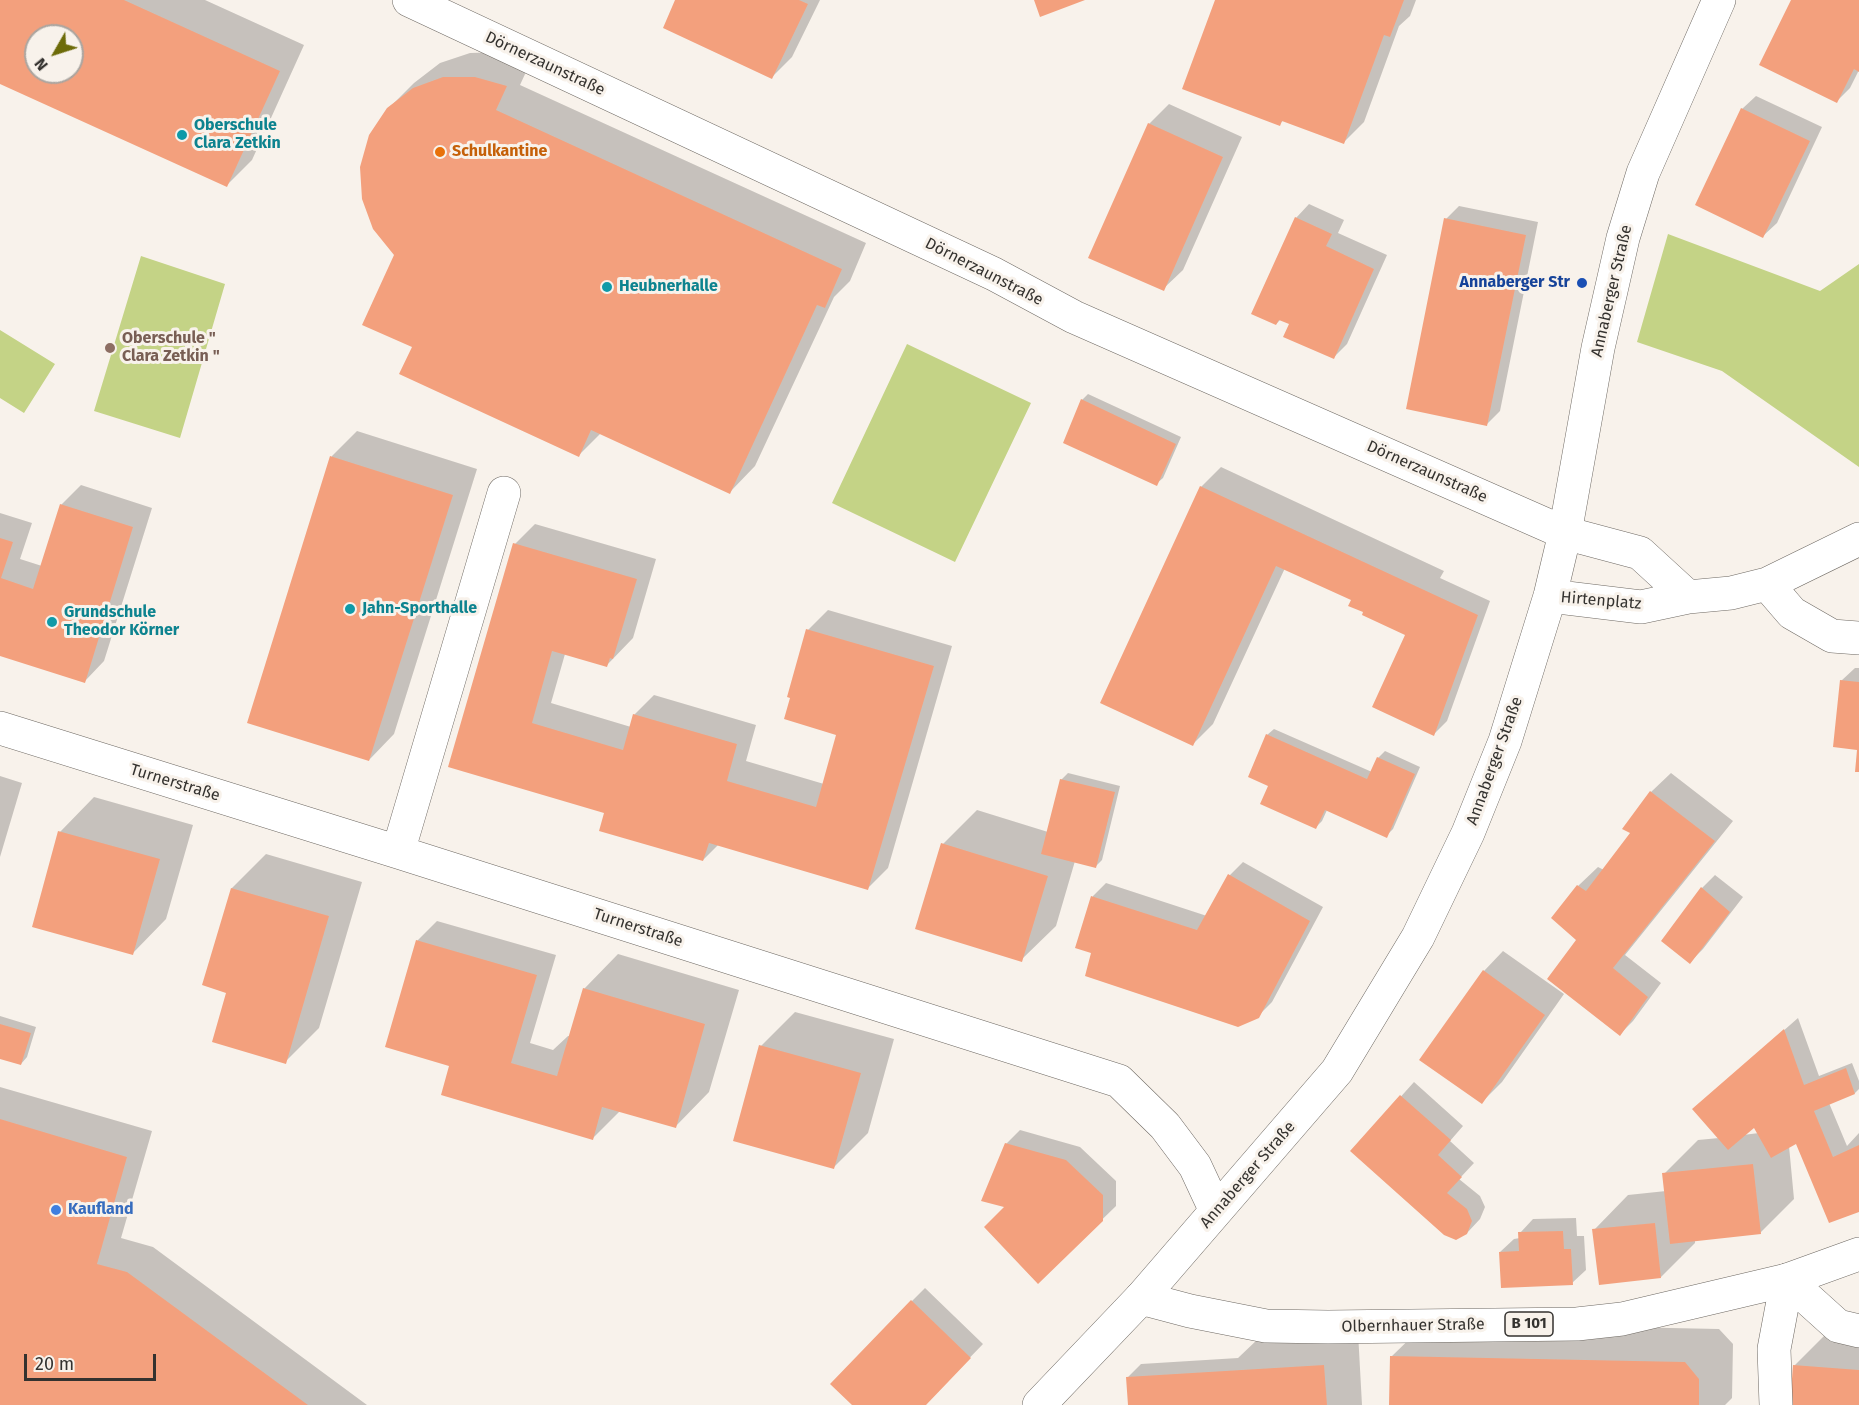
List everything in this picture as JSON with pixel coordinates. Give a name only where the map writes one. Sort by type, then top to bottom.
[{"type":"street","name":"Dörnerzaunstraße","points":[[409,0],[994,274],[1074,317],[1565,533]]},
{"type":"street","name":"Annaberger Straße","points":[[1040,1405],[1141,1298],[1337,1071],[1418,937],[1468,833],[1505,741],[1550,596],[1565,533],[1598,348],[1623,238],[1643,173],[1719,0]]},
{"type":"street","points":[[398,852],[504,493]]},
{"type":"street","points":[[1565,533],[1640,553],[1688,597]]},
{"type":"street","name":"Hirtenplatz","points":[[1550,596],[1641,607],[1688,597],[1731,593],[1767,584],[1859,539]]},
{"type":"street","points":[[1767,584],[1792,612],[1832,636],[1859,638]]},
{"type":"street","name":"Turnerstraße","points":[[0,728],[1119,1081],[1165,1126],[1195,1166],[1216,1211]]},
{"type":"street","name":"Olbernhauer Straße","points":[[1141,1298],[1190,1311],[1266,1326],[1577,1324],[1622,1319],[1787,1280],[1859,1254]]},
{"type":"street","points":[[1787,1280],[1838,1326],[1859,1331]]},
{"type":"street","points":[[1776,1405],[1774,1348],[1787,1280]]},
{"type":"green space","points":[[1668,234],[1820,291],[1859,264],[1859,467],[1722,371],[1637,342]]},
{"type":"green space","points":[[141,256],[225,284],[180,438],[94,411]]},
{"type":"green space","points":[[0,330],[55,364],[24,413],[0,398]]},
{"type":"green space","points":[[907,344],[1031,403],[955,562],[832,503]]},
{"type":"building","name":"Oberschule Clara Zetkin","points":[[0,0],[124,0],[280,71],[227,187],[0,84]]},
{"type":"building","points":[[675,0],[799,0],[808,4],[772,79],[663,28]]},
{"type":"building","points":[[1034,0],[1085,0],[1040,17]]},
{"type":"building","points":[[1215,0],[1404,0],[1390,37],[1384,35],[1344,144],[1282,121],[1280,126],[1182,89]]},
{"type":"building","points":[[1791,0],[1859,0],[1859,72],[1854,69],[1837,103],[1759,65]]},
{"type":"building","name":"Heubnerhalle","points":[[443,77],[475,77],[507,86],[496,110],[842,269],[825,308],[817,305],[730,494],[591,430],[579,457],[399,374],[412,347],[362,325],[394,255],[373,229],[362,199],[360,167],[369,135],[387,108],[413,88]]},
{"type":"building","points":[[1741,108],[1810,141],[1763,238],[1695,205]]},
{"type":"building","points":[[1148,123],[1223,157],[1164,291],[1088,258]]},
{"type":"building","points":[[1295,217],[1332,234],[1326,246],[1374,269],[1334,359],[1283,337],[1289,324],[1279,320],[1276,325],[1251,314]]},
{"type":"building","points":[[1444,218],[1526,235],[1487,426],[1406,409]]},
{"type":"building","points":[[1081,399],[1176,444],[1157,486],[1063,443]]},
{"type":"building","name":"Jahn-Sporthalle","points":[[330,456],[453,495],[369,761],[247,723]]},
{"type":"building","points":[[1200,486],[1478,615],[1434,736],[1372,707],[1405,635],[1348,606],[1351,600],[1276,566],[1193,746],[1100,703]]},
{"type":"building","name":"Grundschule Theodor Körner","points":[[60,504],[133,527],[85,683],[0,656],[0,538],[13,542],[1,578],[33,589]]},
{"type":"building","points":[[513,543],[637,579],[613,659],[610,658],[607,667],[552,651],[532,723],[623,750],[633,714],[737,744],[727,781],[816,807],[836,735],[784,719],[790,698],[787,697],[806,629],[934,666],[868,890],[709,843],[703,861],[599,831],[604,813],[448,767]]},
{"type":"building","points":[[1840,680],[1859,682],[1859,772],[1855,772],[1857,750],[1833,747]]},
{"type":"building","points":[[1266,734],[1367,779],[1377,757],[1415,774],[1387,838],[1325,810],[1316,829],[1260,804],[1268,786],[1248,777]]},
{"type":"building","points":[[1060,779],[1115,792],[1096,868],[1041,854]]},
{"type":"building","points":[[1650,791],[1715,841],[1613,968],[1648,997],[1620,1036],[1547,979],[1576,940],[1551,918],[1577,885],[1586,891],[1630,833],[1622,829]]},
{"type":"building","points":[[58,831],[160,859],[133,955],[32,927]]},
{"type":"building","points":[[941,843],[1048,876],[1022,962],[915,929]]},
{"type":"building","points":[[1228,874],[1310,921],[1259,1018],[1238,1027],[1085,976],[1091,953],[1075,948],[1091,896],[1197,930]]},
{"type":"building","points":[[1701,887],[1730,912],[1690,964],[1661,941]]},
{"type":"building","points":[[231,888],[329,916],[286,1064],[212,1042],[226,993],[202,985]]},
{"type":"building","points":[[416,940],[537,975],[511,1063],[557,1076],[583,988],[705,1024],[676,1128],[602,1107],[593,1140],[441,1095],[449,1066],[385,1047]]},
{"type":"building","points":[[1483,970],[1545,1015],[1482,1104],[1419,1060]]},
{"type":"building","points":[[0,1024],[31,1033],[21,1065],[0,1059]]},
{"type":"building","points":[[1784,1029],[1804,1085],[1846,1068],[1855,1094],[1814,1111],[1833,1157],[1859,1145],[1859,1212],[1829,1223],[1796,1144],[1771,1158],[1754,1128],[1728,1150],[1692,1109]]},
{"type":"building","points":[[759,1045],[861,1073],[834,1169],[733,1141]]},
{"type":"building","points":[[1400,1095],[1451,1140],[1438,1155],[1462,1177],[1447,1193],[1467,1209],[1472,1221],[1467,1234],[1456,1240],[1444,1235],[1350,1151]]},
{"type":"building","name":"Kaufland","points":[[0,1119],[127,1157],[97,1264],[127,1272],[308,1405],[0,1405]]},
{"type":"building","points":[[1005,1143],[1066,1160],[1103,1195],[1103,1221],[1038,1284],[984,1227],[1004,1207],[981,1201]]},
{"type":"building","points":[[1753,1164],[1761,1234],[1670,1244],[1662,1173]]},
{"type":"building","points":[[1655,1223],[1661,1278],[1599,1285],[1592,1229]]},
{"type":"building","points":[[1563,1231],[1564,1249],[1571,1249],[1573,1285],[1501,1288],[1499,1252],[1519,1251],[1518,1232]]},
{"type":"building","points":[[911,1300],[971,1358],[926,1405],[852,1405],[830,1384]]},
{"type":"building","points":[[1390,1356],[1685,1362],[1699,1379],[1699,1405],[1389,1405]]},
{"type":"building","points":[[1324,1365],[1327,1405],[1128,1405],[1126,1377]]},
{"type":"building","points":[[1793,1365],[1859,1370],[1859,1405],[1790,1405]]},
{"type":"place","name":"Oberschule Clara Zetkin","points":[[182,135]]},
{"type":"place","name":"Schulkantine","points":[[440,152]]},
{"type":"place","name":"Annaberger Str","points":[[1582,283]]},
{"type":"place","name":"Heubnerhalle","points":[[607,287]]},
{"type":"place","name":"Oberschule \" Clara Zetkin \"","points":[[110,348]]},
{"type":"place","name":"Jahn-Sporthalle","points":[[350,609]]},
{"type":"place","name":"Grundschule Theodor Körner","points":[[52,622]]},
{"type":"place","name":"Kaufland","points":[[56,1210]]}]
